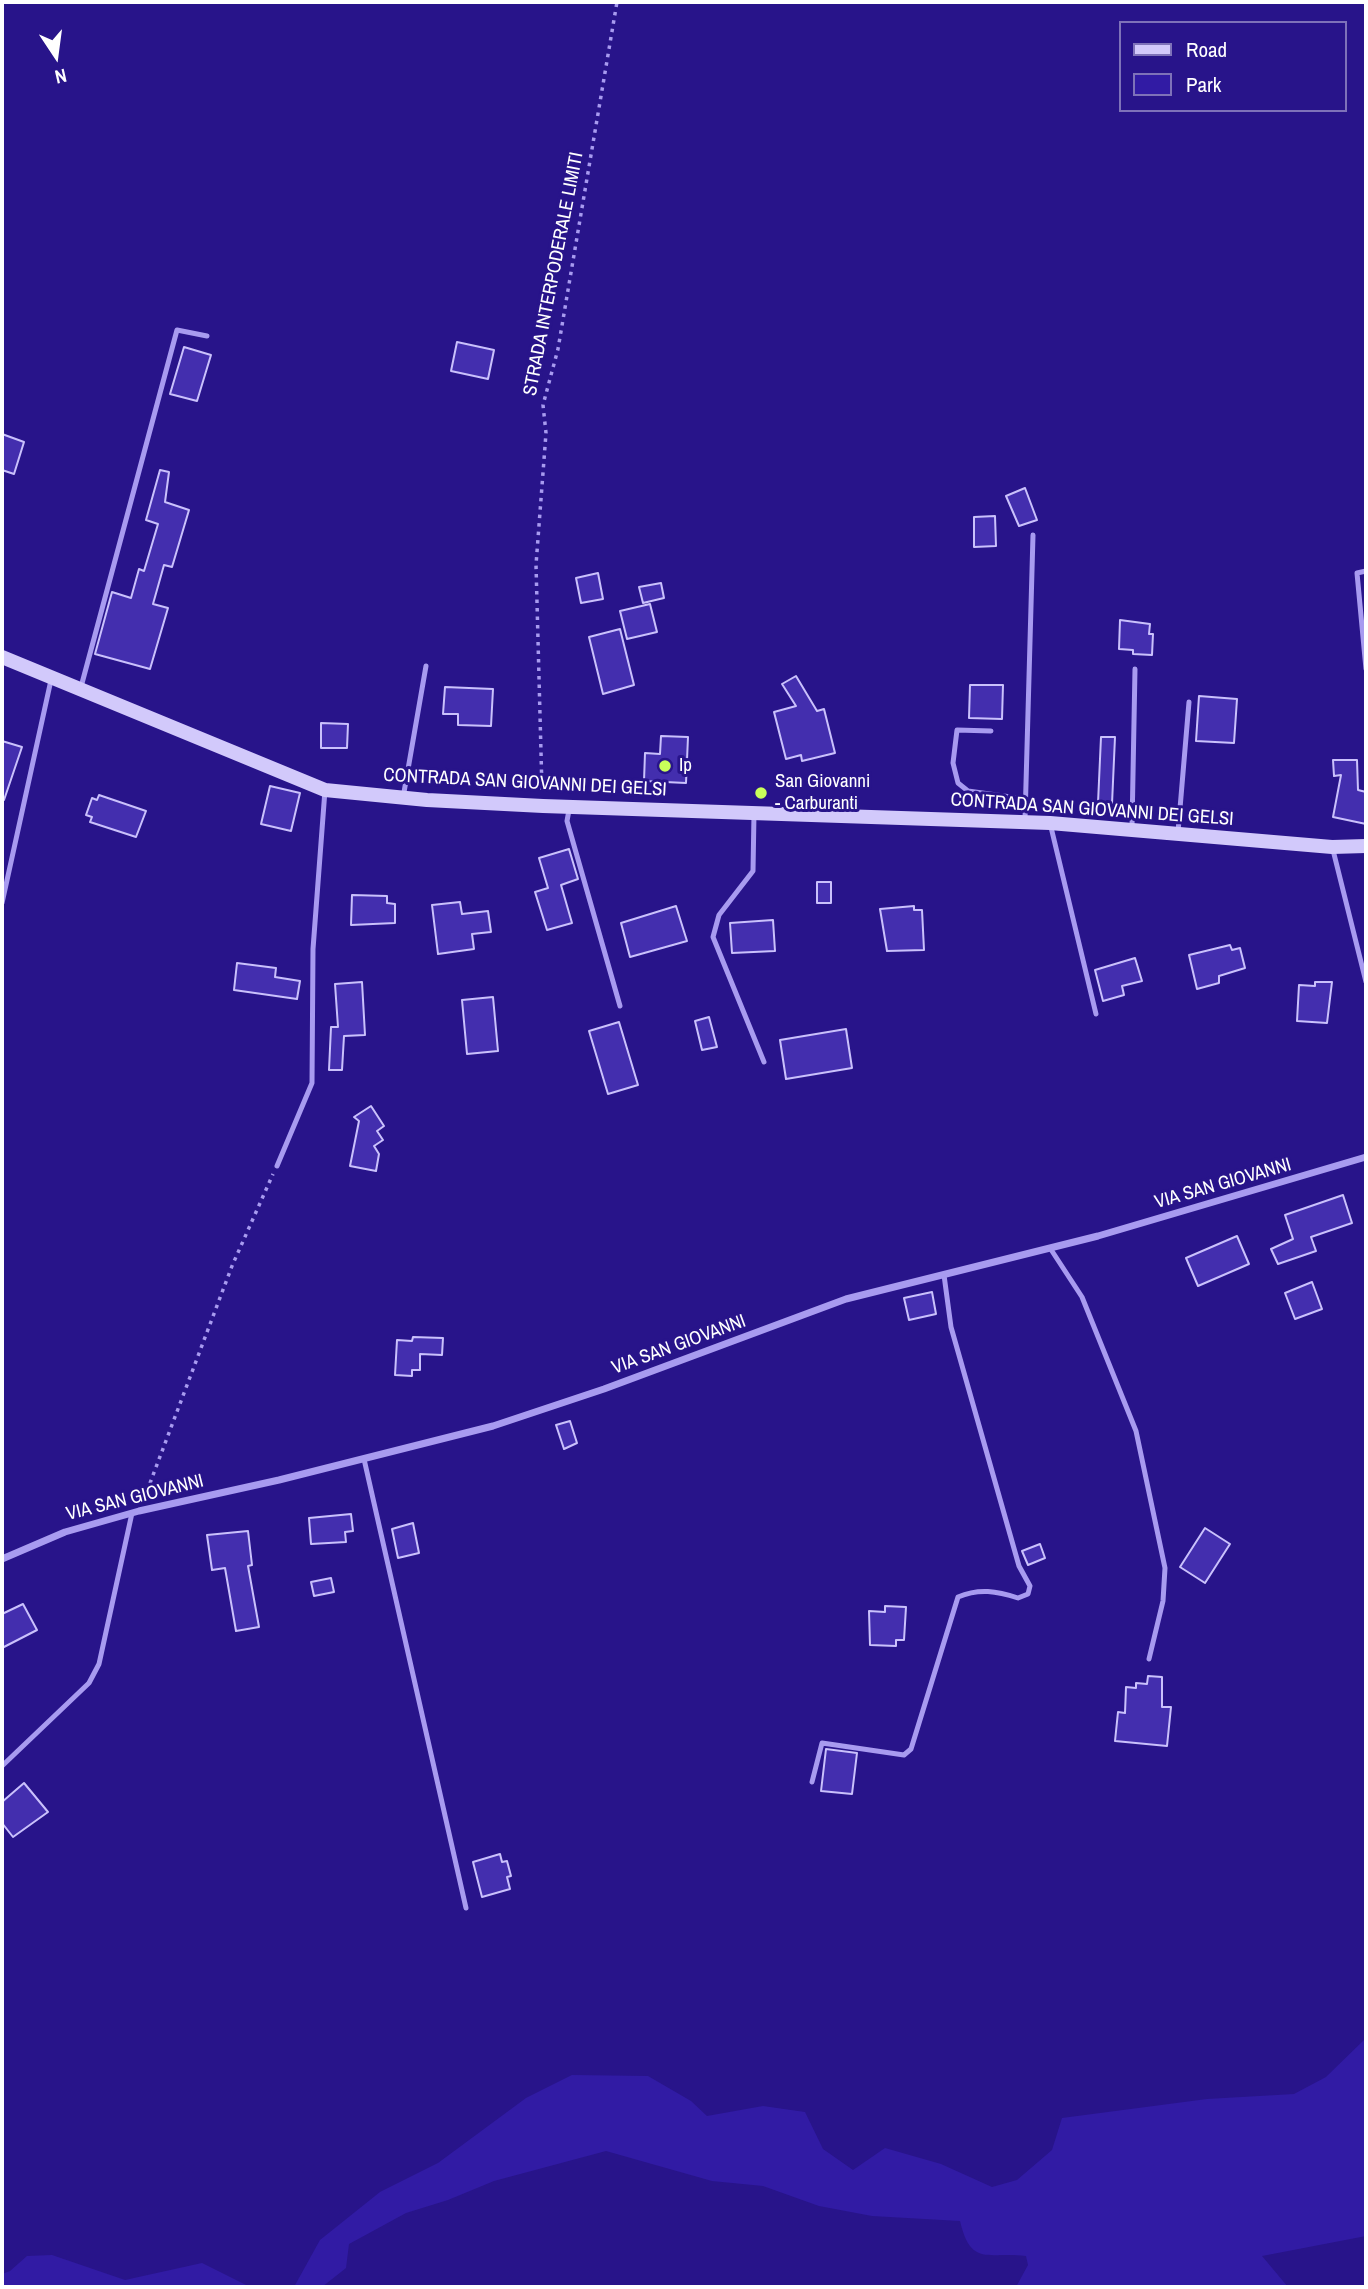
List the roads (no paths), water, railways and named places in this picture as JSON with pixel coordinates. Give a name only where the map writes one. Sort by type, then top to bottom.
[{"type":"main road","name":"CONTRADA SAN GIOVANNI DEI GELSI","points":[[2,657],[326,790],[403,798],[543,806],[1050,823],[1332,847],[1366,846]]},
{"type":"street","name":"VIA SAN GIOVANNI","points":[[2,1559],[65,1532],[135,1512],[493,1426],[604,1389],[846,1299],[1050,1248],[1366,1157]]},
{"type":"lane","points":[[80,690],[177,330],[207,336]]},
{"type":"lane","points":[[1025,822],[1033,535]]},
{"type":"lane","points":[[1366,571],[1357,572],[1366,669]]},
{"type":"lane","points":[[403,798],[426,666]]},
{"type":"lane","points":[[1132,830],[1135,669]]},
{"type":"lane","points":[[2,904],[52,677]]},
{"type":"lane","points":[[1177,835],[1189,702]]},
{"type":"lane","points":[[991,731],[957,730],[953,763],[958,783],[968,791],[1025,799]]},
{"type":"lane","points":[[277,1166],[312,1083],[313,949],[326,790]]},
{"type":"lane","points":[[569,806],[568,821],[620,1006]]},
{"type":"lane","points":[[754,811],[754,871],[719,915],[713,937],[764,1062]]},
{"type":"lane","points":[[1050,823],[1096,1014]]},
{"type":"lane","points":[[1332,847],[1366,982]]},
{"type":"lane","points":[[1050,1248],[1082,1297],[1136,1431],[1165,1568],[1163,1601],[1149,1659]]},
{"type":"lane","points":[[812,1782],[822,1743],[904,1755],[911,1749],[958,1597],[972,1591],[999,1592],[1018,1598],[1028,1594],[1030,1586],[1019,1566],[951,1327],[944,1275]]},
{"type":"lane","points":[[364,1459],[466,1908]]},
{"type":"lane","points":[[2,1766],[89,1683],[99,1664],[135,1512]]},
{"type":"place","name":"Ip","points":[[665,766]]},
{"type":"place","name":"San Giovanni - Carburanti","points":[[761,793]]}]
